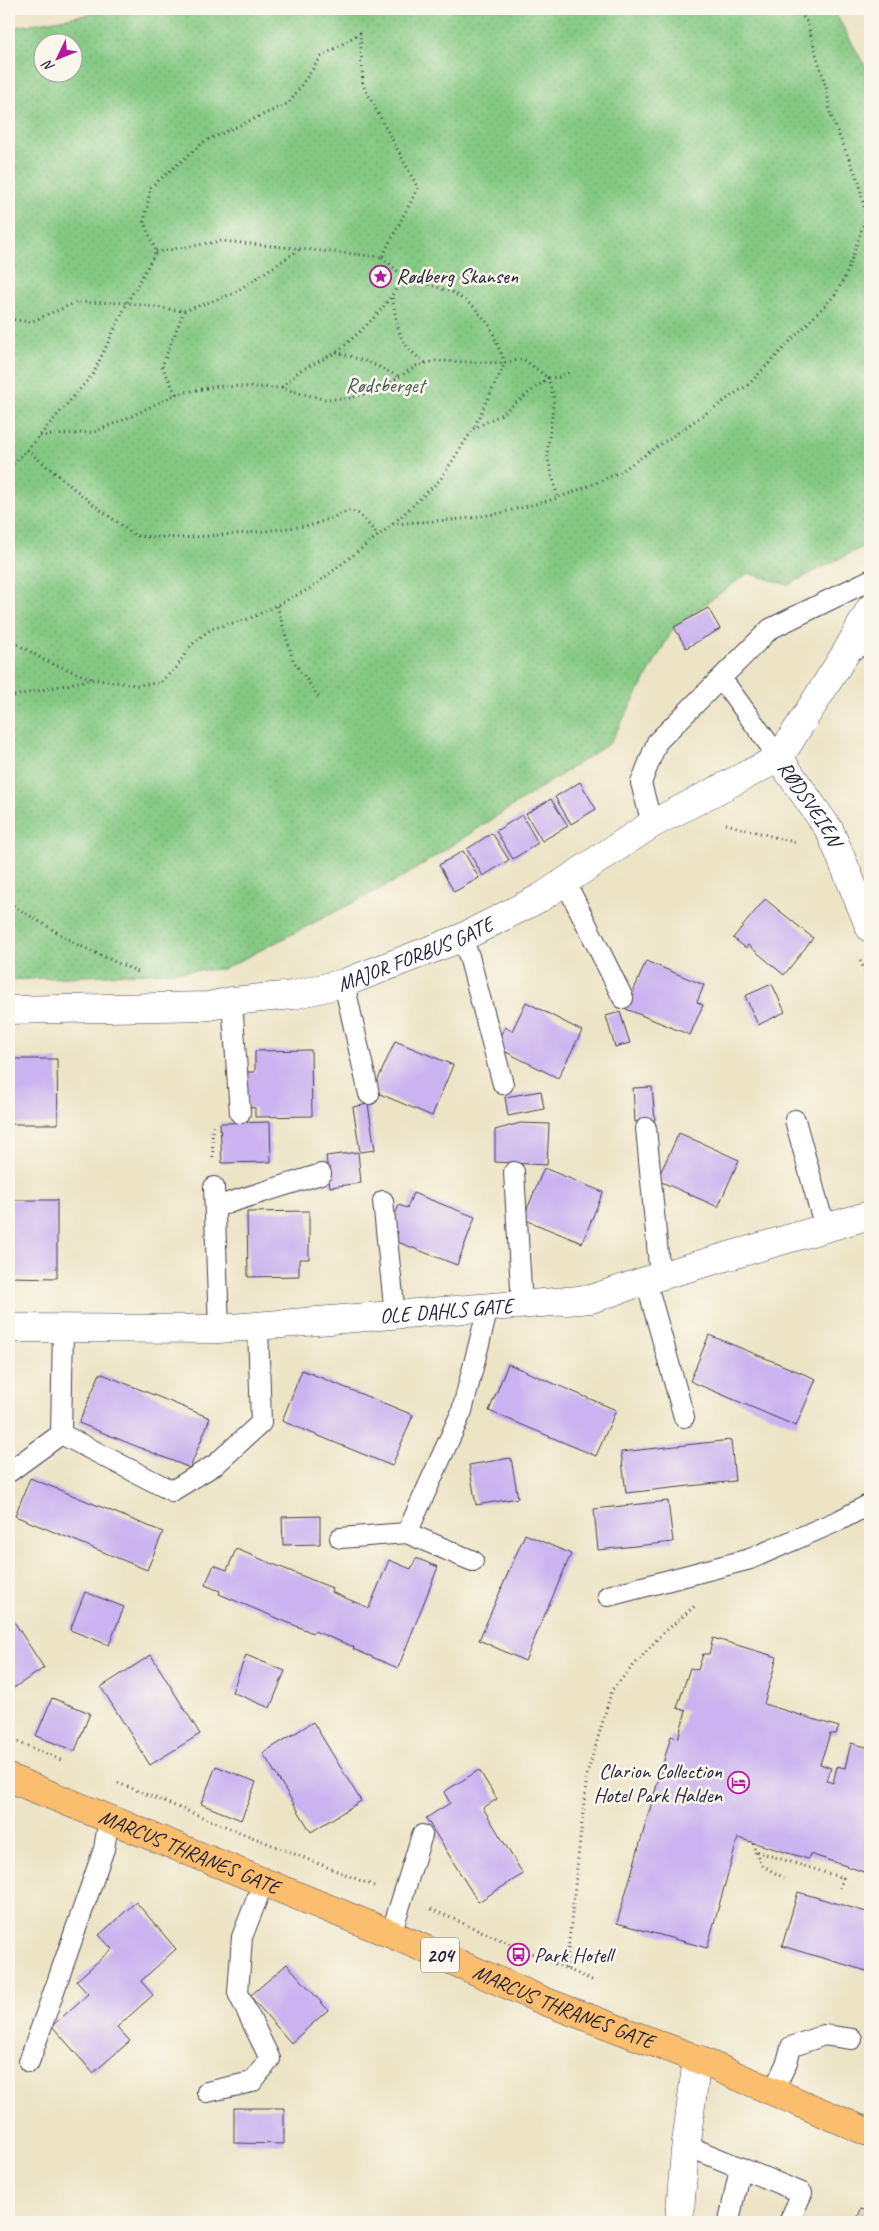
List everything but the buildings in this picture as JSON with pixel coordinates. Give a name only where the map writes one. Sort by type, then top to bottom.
[{"type":"highway","name":"MARCUS THRANES GATE","points":[[9,1778],[391,1934],[544,2001],[697,2060],[870,2133]]},
{"type":"street","name":"RØDSVEIEN","points":[[870,609],[858,648],[779,758],[830,831],[870,928]]},
{"type":"street","name":"MAJOR FORBUS GATE","points":[[9,1010],[209,1006],[232,1001],[293,995],[344,983],[461,938],[540,898],[566,883],[652,824],[779,758]]},
{"type":"street","name":"OLE DAHLS GATE","points":[[9,1328],[218,1329],[591,1299],[870,1215]]},
{"type":"street","points":[[678,2222],[685,2145],[697,2060]]},
{"type":"lane","points":[[652,824],[641,783],[657,742],[770,629],[870,580]]},
{"type":"lane","points":[[721,678],[779,758]]},
{"type":"lane","points":[[566,883],[623,998]]},
{"type":"lane","points":[[461,938],[469,956],[503,1084]]},
{"type":"lane","points":[[344,983],[369,1094]]},
{"type":"lane","points":[[232,1001],[240,1113]]},
{"type":"lane","points":[[795,1120],[820,1211],[830,1227]]},
{"type":"lane","points":[[646,1128],[653,1279],[684,1417]]},
{"type":"lane","points":[[514,1172],[522,1305]]},
{"type":"lane","points":[[216,1207],[321,1174]]},
{"type":"lane","points":[[214,1187],[218,1329]]},
{"type":"lane","points":[[383,1201],[395,1315]]},
{"type":"lane","points":[[407,1533],[462,1411],[488,1308]]},
{"type":"lane","points":[[61,1434],[172,1491],[216,1464],[261,1424],[258,1326]]},
{"type":"lane","points":[[61,1434],[63,1328]]},
{"type":"lane","points":[[9,1472],[61,1434]]},
{"type":"lane","points":[[608,1596],[750,1559],[840,1520],[870,1504]]},
{"type":"lane","points":[[340,1538],[407,1533],[474,1561]]},
{"type":"lane","points":[[29,2062],[104,1849],[109,1820]]},
{"type":"lane","points":[[391,1934],[401,1896],[422,1835]]},
{"type":"lane","points":[[207,2092],[252,2082],[270,2059],[238,1993],[242,1937],[250,1911],[264,1882]]},
{"type":"lane","points":[[773,2092],[787,2062],[791,2047],[824,2035],[852,2039]]},
{"type":"lane","points":[[685,2145],[802,2193],[789,2222]]},
{"type":"lane","points":[[729,2222],[740,2167]]},
{"type":"path","points":[[394,524],[501,513],[558,498],[620,472],[749,384],[836,295],[846,275],[866,217],[859,182],[830,114],[827,91],[807,22],[797,9]]},
{"type":"path","points":[[156,252],[144,222],[152,187],[205,141],[290,104],[322,57],[360,33],[363,85],[418,188],[382,257]]},
{"type":"path","points":[[9,639],[44,660],[93,679],[136,685],[159,683],[176,668],[191,644],[211,629],[251,618],[311,588],[394,524],[440,480],[474,429],[505,363],[490,326],[473,306],[452,292],[403,276],[382,257],[222,241],[156,252]]},
{"type":"path","points":[[9,319],[30,322],[77,302],[127,304],[184,311],[232,294],[299,250]]},
{"type":"path","points":[[9,467],[40,436],[93,374],[127,304],[156,252]]},
{"type":"path","points":[[281,388],[299,371],[337,352],[365,327],[392,298],[403,276]]},
{"type":"path","points":[[392,298],[401,339],[410,353],[426,364]]},
{"type":"path","points":[[176,394],[162,366],[184,311]]},
{"type":"path","points":[[337,352],[370,363],[400,377]]},
{"type":"path","points":[[40,436],[94,432],[176,394],[218,386],[281,388],[323,399],[346,398],[379,390],[416,366],[436,361],[505,363],[523,359],[548,378],[554,398],[547,455],[558,498]]},
{"type":"path","points":[[474,429],[500,415],[548,378],[560,377],[571,371]]},
{"type":"path","points":[[27,450],[94,505],[136,536],[181,538],[248,533],[313,525],[351,510],[359,514],[378,535]]},
{"type":"path","points":[[277,606],[293,660],[320,699]]},
{"type":"path","points":[[9,697],[93,679]]},
{"type":"path","points":[[9,903],[78,944],[140,973]]},
{"type":"path","points":[[115,1782],[401,1896],[566,1969],[587,1775],[612,1690],[659,1637],[697,1604]]},
{"type":"path","points":[[9,1738],[65,1762]]},
{"type":"path","points":[[753,1843],[763,1866],[784,1878]]},
{"type":"path","points":[[755,1851],[843,1878],[840,1888]]},
{"type":"green space","name":"Rødsberget","points":[[119,9],[833,9],[870,75],[870,534],[866,545],[788,585],[748,573],[674,627],[610,743],[403,877],[224,969],[9,980],[9,28]]},
{"type":"place","name":"Rødberg Skansen","points":[[380,276]]},
{"type":"place","name":"Clarion Collection Hotel Park Halden","points":[[738,1783]]},
{"type":"place","name":"Park Hotell","points":[[518,1955]]}]
